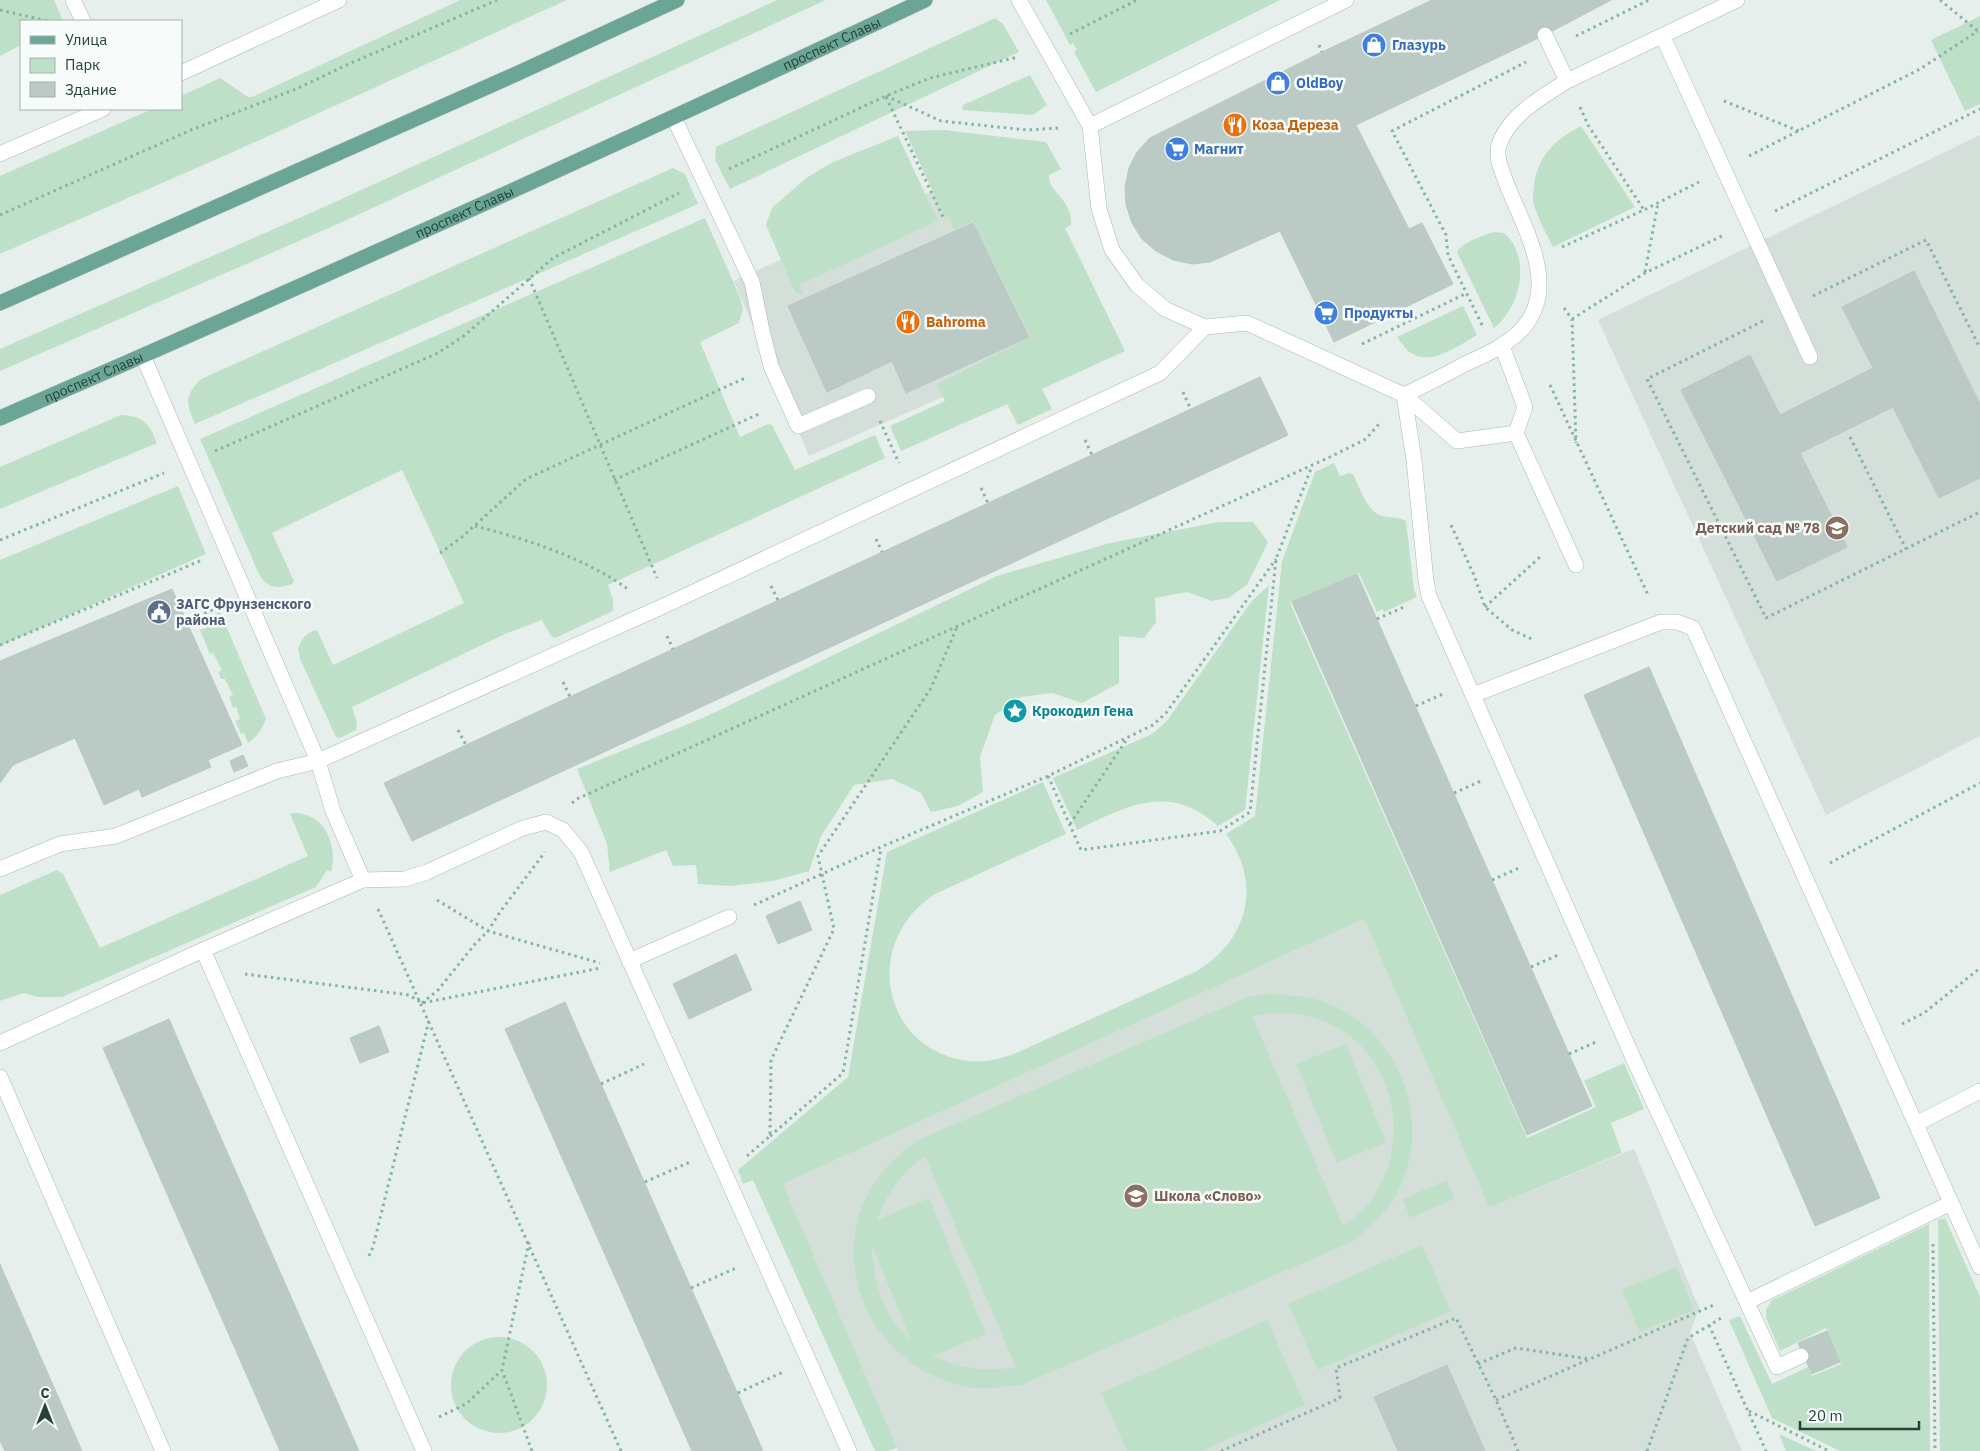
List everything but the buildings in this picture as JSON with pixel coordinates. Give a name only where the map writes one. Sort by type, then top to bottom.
[{"type":"main road","points":[[0,303],[486,88],[677,0]]},
{"type":"main road","name":"проспект Славы","points":[[0,418],[143,356],[674,118],[926,0]]},
{"type":"street","points":[[73,0],[83,20]]},
{"type":"street","points":[[182,73],[339,0]]},
{"type":"street","points":[[1019,0],[1090,126],[1099,209],[1112,250],[1137,285],[1165,309],[1205,327],[1247,323],[1404,395],[1458,441],[1516,433]]},
{"type":"street","points":[[1090,126],[1346,0]]},
{"type":"street","points":[[1404,395],[1502,346],[1524,328],[1535,308],[1540,276],[1537,259],[1500,166],[1499,146],[1508,127],[1546,94],[1568,81],[1737,0]]},
{"type":"street","points":[[1545,35],[1568,81]]},
{"type":"street","points":[[1663,37],[1810,356]]},
{"type":"street","points":[[0,154],[101,110]]},
{"type":"street","points":[[674,118],[752,282],[771,366],[798,426],[868,396]]},
{"type":"street","points":[[0,869],[60,844],[116,836],[277,771],[318,761],[655,610],[1160,373],[1205,327]]},
{"type":"street","points":[[1502,346],[1526,407],[1516,433],[1576,565]]},
{"type":"street","points":[[143,356],[318,761],[333,811],[363,880]]},
{"type":"street","points":[[1404,395],[1414,460],[1426,580],[1430,596],[1634,1060],[1776,1367],[1801,1356]]},
{"type":"street","points":[[1474,694],[1661,622],[1677,622],[1693,628],[1980,1267]]},
{"type":"street","points":[[0,1043],[203,950],[363,880],[404,880],[427,872],[522,828],[546,822],[563,830],[581,852],[848,1451]]},
{"type":"street","points":[[629,961],[729,917]]},
{"type":"street","points":[[203,950],[424,1451]]},
{"type":"street","points":[[0,1078],[163,1451]]},
{"type":"street","points":[[1916,1124],[1980,1091]]},
{"type":"street","points":[[1747,1302],[1951,1203]]},
{"type":"path","points":[[0,215],[199,127],[296,89],[497,0]]},
{"type":"path","points":[[0,540],[188,463],[438,352],[465,335],[552,258],[705,181],[886,96],[930,78],[1020,57],[1137,0]]},
{"type":"path","points":[[1537,259],[1644,210],[1920,69],[1979,32],[1940,0]]},
{"type":"path","points":[[0,10],[44,20]]},
{"type":"path","points":[[1568,81],[1588,124],[1644,210]]},
{"type":"path","points":[[1684,84],[1798,131]]},
{"type":"path","points":[[886,96],[941,121],[1027,130],[1064,128]]},
{"type":"path","points":[[886,96],[944,219]]},
{"type":"path","points":[[1770,213],[1980,109]]},
{"type":"path","points":[[1645,273],[1658,203]]},
{"type":"path","points":[[1572,319],[1645,273],[1726,234]]},
{"type":"path","points":[[1980,348],[1926,240],[1647,379],[1766,618],[1980,512]]},
{"type":"path","points":[[529,278],[599,446],[649,559]]},
{"type":"path","points":[[1329,360],[1467,293]]},
{"type":"path","points":[[1561,304],[1572,319],[1576,443]]},
{"type":"path","points":[[440,553],[462,538],[526,479],[771,366]]},
{"type":"path","points":[[1548,381],[1661,622]]},
{"type":"path","points":[[546,822],[577,799],[1366,439],[1404,395]]},
{"type":"path","points":[[868,396],[911,489]]},
{"type":"path","points":[[614,480],[787,401]]},
{"type":"path","points":[[1850,437],[1906,549]]},
{"type":"path","points":[[729,917],[881,847],[1048,776],[1153,725],[1166,713],[1276,559],[1312,465]]},
{"type":"path","points":[[1450,524],[1474,575],[1485,607],[1512,630],[1542,644]]},
{"type":"path","points":[[474,526],[515,536],[608,575]]},
{"type":"path","points":[[0,645],[227,549]]},
{"type":"path","points":[[1485,607],[1543,555]]},
{"type":"path","points":[[1048,776],[1081,850],[1220,831],[1250,812],[1276,559]]},
{"type":"path","points":[[186,620],[220,607]]},
{"type":"path","points":[[770,1136],[771,1060],[834,929],[818,856],[931,688],[958,626]]},
{"type":"path","points":[[1069,824],[1129,736]]},
{"type":"path","points":[[1805,876],[1980,783]]},
{"type":"path","points":[[422,1004],[438,990],[475,944],[488,931],[548,847]]},
{"type":"path","points":[[726,1174],[843,1073],[881,847]]},
{"type":"path","points":[[363,880],[374,897],[382,921],[429,1019],[621,1451]]},
{"type":"path","points":[[236,975],[261,975],[409,995],[422,1004],[602,966],[488,931],[430,896]]},
{"type":"path","points":[[1900,1024],[1924,1013],[1980,968]]},
{"type":"path","points":[[367,1260],[373,1247],[429,1019]]},
{"type":"path","points":[[601,1084],[671,1052]]},
{"type":"path","points":[[645,1182],[715,1151]]},
{"type":"path","points":[[529,1241],[502,1370],[532,1451]]},
{"type":"path","points":[[1933,1242],[1935,1451]]},
{"type":"path","points":[[691,1288],[763,1257]]},
{"type":"path","points":[[1647,1451],[1688,1338],[1747,1302]]},
{"type":"path","points":[[1496,1400],[1716,1303],[1731,1313]]},
{"type":"path","points":[[1222,1451],[1340,1398],[1336,1368],[1456,1318],[1496,1400],[1518,1451]]},
{"type":"path","points":[[1709,1325],[1766,1451]]},
{"type":"path","points":[[1478,1364],[1516,1348],[1590,1359]]},
{"type":"path","points":[[738,1392],[809,1361]]},
{"type":"path","points":[[447,1413],[466,1404],[502,1370]]},
{"type":"path","points":[[1748,1411],[1829,1451]]},
{"type":"shaded area","name":"Детский сад № 78","points":[[1980,135],[1980,736],[1826,815],[1598,320]]},
{"type":"shaded area","points":[[992,164],[1070,341],[809,456],[734,281]]},
{"type":"shaded area","name":"Школа «Слово»","points":[[1364,919],[1489,1208],[1634,1149],[1699,1308],[1690,1333],[1742,1451],[898,1451],[783,1184]]},
{"type":"green space","points":[[0,0],[54,0],[63,20],[20,20],[20,46],[0,56]]},
{"type":"green space","points":[[460,0],[567,0],[233,152],[0,254],[0,176],[150,110],[182,110],[182,96],[220,78],[248,97],[252,97]]},
{"type":"green space","points":[[777,0],[826,0],[331,227],[0,371],[0,349],[322,208]]},
{"type":"green space","points":[[1046,0],[1280,0],[1096,92],[1074,52],[1077,49],[1073,43],[1070,45]]},
{"type":"green space","points":[[1980,16],[1980,104],[1965,111],[1931,40]]},
{"type":"green space","points":[[995,18],[1003,24],[1019,52],[730,189],[715,160],[716,147]]},
{"type":"green space","points":[[1030,75],[1047,105],[1033,115],[962,110],[963,105]]},
{"type":"green space","points":[[1581,126],[1635,207],[1553,247],[1534,205],[1533,190],[1536,173],[1544,156],[1550,149],[1563,137]]},
{"type":"green space","points":[[944,130],[1046,142],[1061,169],[1049,175],[1052,187],[1065,202],[1071,216],[1071,225],[1065,228],[1125,351],[1042,389],[1052,409],[1018,425],[1007,404],[901,451],[890,426],[945,401],[937,384],[1031,337],[973,221],[954,230],[949,216],[945,218],[905,131]]},
{"type":"green space","points":[[898,136],[938,221],[799,285],[804,296],[795,292],[766,225],[772,208],[806,178],[833,162]]},
{"type":"green space","points":[[673,168],[685,174],[698,204],[195,424],[188,400],[195,385],[201,379]]},
{"type":"green space","points":[[705,218],[740,297],[743,309],[739,323],[700,342],[740,437],[768,424],[772,425],[795,470],[875,435],[885,458],[608,585],[613,600],[613,610],[611,612],[555,638],[551,636],[542,620],[507,633],[352,707],[357,722],[356,730],[340,738],[336,737],[300,659],[298,649],[305,636],[317,630],[333,665],[464,603],[402,470],[272,533],[294,581],[292,584],[283,587],[269,585],[263,580],[256,569],[200,439]]},
{"type":"green space","points":[[1494,232],[1504,233],[1514,245],[1520,267],[1520,278],[1518,290],[1509,311],[1494,328],[1457,252],[1469,242]]},
{"type":"green space","points":[[1463,306],[1477,335],[1452,350],[1433,357],[1415,355],[1407,350],[1397,337]]},
{"type":"green space","points":[[121,415],[135,417],[144,422],[151,430],[157,443],[0,509],[0,467]]},
{"type":"green space","points":[[1334,463],[1340,476],[1349,473],[1353,474],[1364,498],[1377,514],[1406,521],[1414,590],[1417,597],[1384,612],[1382,609],[1377,612],[1359,573],[1290,603],[1527,1138],[1596,1107],[1584,1081],[1624,1063],[1644,1109],[1611,1123],[1622,1153],[1489,1208],[1364,919],[783,1184],[897,1448],[888,1451],[875,1451],[753,1180],[743,1184],[738,1170],[848,1077],[887,852],[1043,782],[1066,834],[935,894],[912,914],[897,938],[890,964],[891,991],[900,1015],[915,1036],[938,1052],[968,1061],[993,1060],[1016,1053],[1195,972],[1213,959],[1227,944],[1238,928],[1244,910],[1246,891],[1244,872],[1237,853],[1226,834],[1255,816],[1282,561],[1315,472]]},
{"type":"green space","points":[[178,486],[206,554],[0,646],[0,560]]},
{"type":"green space","points":[[1219,522],[1253,522],[1268,542],[1247,585],[1228,598],[1212,601],[1187,592],[1155,598],[1156,622],[1144,638],[1119,636],[1119,683],[1082,703],[1052,693],[1021,697],[995,715],[980,757],[983,792],[958,806],[931,812],[921,793],[892,779],[854,785],[821,836],[809,871],[773,881],[730,886],[698,884],[696,865],[673,866],[666,850],[610,872],[607,844],[577,769],[703,718],[997,576],[1110,543]]},
{"type":"green space","points":[[1269,585],[1245,810],[1218,826],[1200,813],[1182,805],[1148,802],[1113,813],[1077,830],[1053,778],[1152,734],[1166,722],[1251,602]]},
{"type":"green space","points":[[220,612],[266,719],[259,732],[248,743],[244,733],[241,734],[235,721],[240,719],[236,707],[233,708],[229,697],[233,695],[225,679],[221,679],[218,672],[222,670],[213,653],[210,654],[200,630],[206,628],[202,620]]},
{"type":"green space","points":[[290,814],[305,814],[314,818],[327,832],[331,841],[333,862],[331,872],[327,870],[316,887],[62,997],[38,997],[24,993],[0,1001],[0,895],[57,870],[63,874],[100,948],[308,856]]},
{"type":"green space","points":[[1270,994],[1293,995],[1315,999],[1344,1011],[1368,1029],[1387,1052],[1402,1078],[1410,1107],[1412,1136],[1408,1166],[1396,1195],[1382,1215],[1352,1242],[1021,1385],[975,1388],[937,1378],[910,1362],[888,1342],[870,1317],[859,1289],[854,1259],[856,1229],[866,1198],[876,1181],[894,1159],[916,1141],[1247,997]],"holes":[[[1271,1013],[1309,1016],[1337,1027],[1359,1044],[1377,1066],[1388,1092],[1393,1119],[1393,1147],[1385,1174],[1368,1204],[1343,1226],[1252,1016]],[[925,1156],[1016,1367],[994,1369],[964,1367],[933,1356],[986,1334],[929,1198],[877,1220],[885,1201],[896,1184]],[[872,1248],[911,1340],[901,1331],[887,1310],[878,1287]]]},
{"type":"green space","points":[[1346,1044],[1386,1142],[1337,1163],[1296,1064]]},
{"type":"green space","points":[[1447,1180],[1454,1199],[1410,1218],[1403,1199]]},
{"type":"green space","points":[[1945,1218],[1980,1297],[1980,1451],[1940,1451],[1938,1220]]},
{"type":"green space","points":[[1929,1224],[1930,1451],[1840,1451],[1772,1418],[1729,1320],[1740,1316],[1772,1384],[1808,1367],[1812,1376],[1841,1364],[1826,1328],[1780,1351],[1766,1318],[1766,1310],[1771,1301]]},
{"type":"green space","points":[[1422,1245],[1451,1311],[1318,1370],[1288,1304]]},
{"type":"green space","points":[[1677,1267],[1694,1310],[1639,1332],[1622,1289]]},
{"type":"green space","points":[[1267,1320],[1305,1405],[1202,1451],[1127,1451],[1101,1393]]},
{"type":"green space","points":[[499,1337],[517,1341],[533,1351],[543,1367],[547,1385],[543,1403],[533,1419],[517,1429],[499,1433],[481,1429],[465,1419],[455,1403],[451,1385],[455,1367],[465,1351],[481,1341]]},
{"type":"green space","points":[[1779,1434],[1816,1451],[1786,1451]]},
{"type":"place","name":"Глазурь","points":[[1374,45]]},
{"type":"place","name":"OldBoy","points":[[1278,83]]},
{"type":"place","name":"Коза Дереза","points":[[1235,125]]},
{"type":"place","name":"Магнит","points":[[1177,149]]},
{"type":"place","name":"Продукты","points":[[1326,313]]},
{"type":"place","name":"Bahroma","points":[[908,322]]},
{"type":"place","name":"Детский сад № 78","points":[[1837,528]]},
{"type":"place","name":"ЗАГС Фрунзенского района","points":[[159,612]]},
{"type":"place","name":"Крокодил Гена","points":[[1015,711]]},
{"type":"place","name":"Школа «Слово»","points":[[1136,1196]]}]
